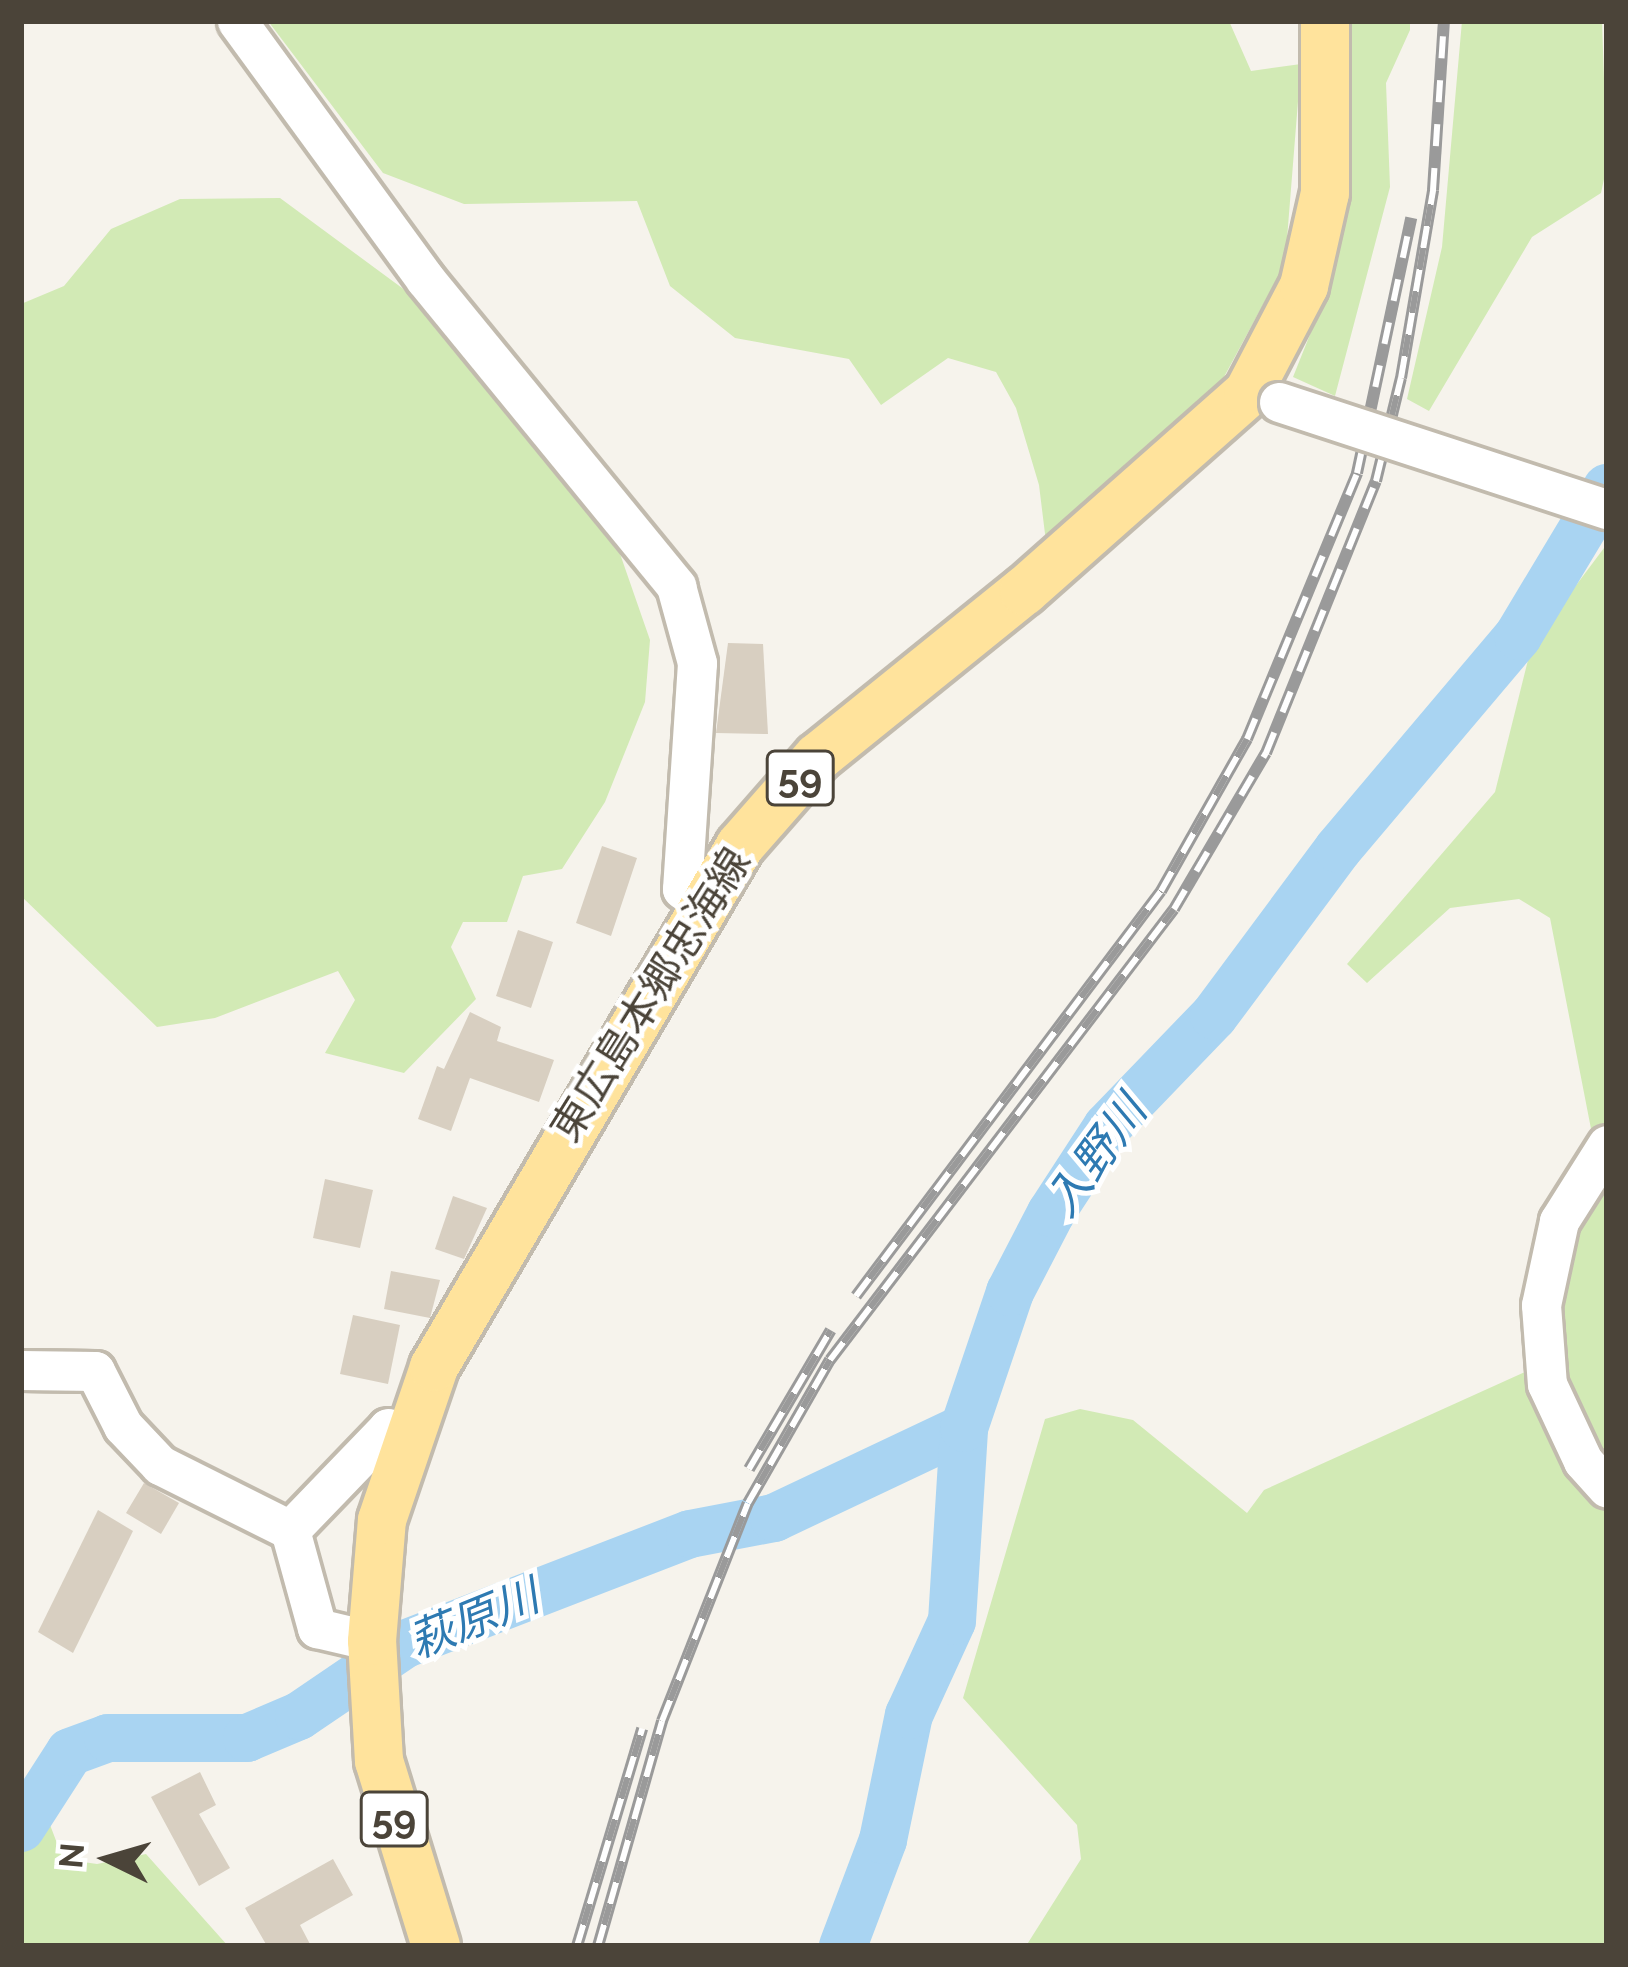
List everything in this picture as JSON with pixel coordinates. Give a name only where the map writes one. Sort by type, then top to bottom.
[{"type":"main road","name":"東広島本郷忠海線","points":[[436,1946],[379,1761],[373,1664],[382,1520],[405,1433],[434,1366],[700,901],[818,757],[1263,397],[1304,286],[1325,193],[1325,21]]},
{"type":"street","points":[[237,21],[425,279],[676,586],[697,663],[682,889],[700,901]]},
{"type":"street","points":[[1263,397],[1607,509]]},
{"type":"street","points":[[1607,1145],[1559,1221],[1541,1305],[1546,1384],[1565,1430],[1607,1488]]},
{"type":"street","points":[[21,1370],[95,1371],[123,1426],[160,1465],[290,1529],[316,1628],[373,1664]]},
{"type":"street","points":[[290,1529],[388,1428],[405,1433]]},
{"type":"green space","points":[[268,21],[1229,21],[1251,71],[1301,64],[1285,264],[1224,377],[1171,437],[1046,542],[1039,485],[1016,408],[996,372],[948,358],[881,405],[849,359],[735,338],[670,286],[637,201],[464,204],[383,173]]},
{"type":"green space","points":[[1346,21],[1410,21],[1410,30],[1386,83],[1390,187],[1335,396],[1293,377],[1329,287]]},
{"type":"green space","points":[[1462,21],[1602,21],[1607,165],[1601,193],[1532,237],[1429,411],[1407,399],[1442,247]]},
{"type":"green space","points":[[280,198],[417,299],[618,548],[650,640],[645,702],[605,802],[562,869],[523,876],[507,922],[463,922],[451,947],[476,999],[404,1073],[325,1053],[355,1000],[338,971],[215,1018],[157,1027],[21,896],[21,304],[64,286],[111,229],[180,199]]},
{"type":"green space","points":[[1607,544],[1607,1946],[1026,1946],[1081,1859],[1077,1825],[963,1698],[1045,1419],[1080,1409],[1133,1420],[1247,1513],[1264,1490],[1527,1371],[1520,1314],[1532,1242],[1593,1139],[1550,918],[1519,899],[1450,908],[1367,983],[1347,964],[1495,792],[1532,644]]},
{"type":"green space","points":[[44,1809],[63,1859],[97,1864],[146,1854],[228,1946],[21,1946],[21,1840]]},
{"type":"building","points":[[728,643],[763,644],[768,734],[716,733]]},
{"type":"building","points":[[602,846],[637,858],[611,936],[576,923]]},
{"type":"building","points":[[518,930],[553,942],[531,1008],[496,996]]},
{"type":"building","points":[[470,1012],[501,1027],[497,1041],[554,1060],[539,1102],[470,1078],[451,1131],[418,1119],[437,1066],[444,1069]]},
{"type":"building","points":[[325,1179],[373,1190],[360,1248],[313,1238]]},
{"type":"building","points":[[453,1196],[487,1208],[464,1259],[435,1249]]},
{"type":"building","points":[[391,1271],[440,1280],[430,1318],[384,1309]]},
{"type":"building","points":[[353,1315],[400,1325],[388,1384],[340,1374]]},
{"type":"building","points":[[144,1483],[179,1503],[161,1534],[126,1513]]},
{"type":"building","points":[[98,1510],[133,1531],[73,1653],[38,1632]]},
{"type":"building","points":[[200,1772],[216,1805],[199,1814],[230,1868],[199,1886],[151,1797]]},
{"type":"building","points":[[333,1859],[353,1895],[300,1925],[311,1946],[267,1946],[245,1908]]},
{"type":"waterway","name":"入野川","points":[[843,1946],[883,1840],[909,1715],[952,1621],[964,1428],[1010,1292],[1051,1213],[1107,1127],[1214,1016],[1338,849],[1518,636],[1607,488]]},
{"type":"waterway","name":"萩原川","points":[[21,1828],[70,1752],[108,1738],[247,1738],[299,1716],[405,1644],[690,1534],[774,1518],[964,1428]]},
{"type":"railway","points":[[598,1946],[662,1721],[748,1503],[830,1360],[1174,909],[1266,753],[1376,481],[1401,378],[1433,190],[1444,21]]},
{"type":"railway","points":[[856,1296],[1161,891],[1247,739],[1357,473],[1411,218]]},
{"type":"railway","points":[[749,1469],[831,1330]]},
{"type":"railway","points":[[577,1946],[642,1729]]}]
